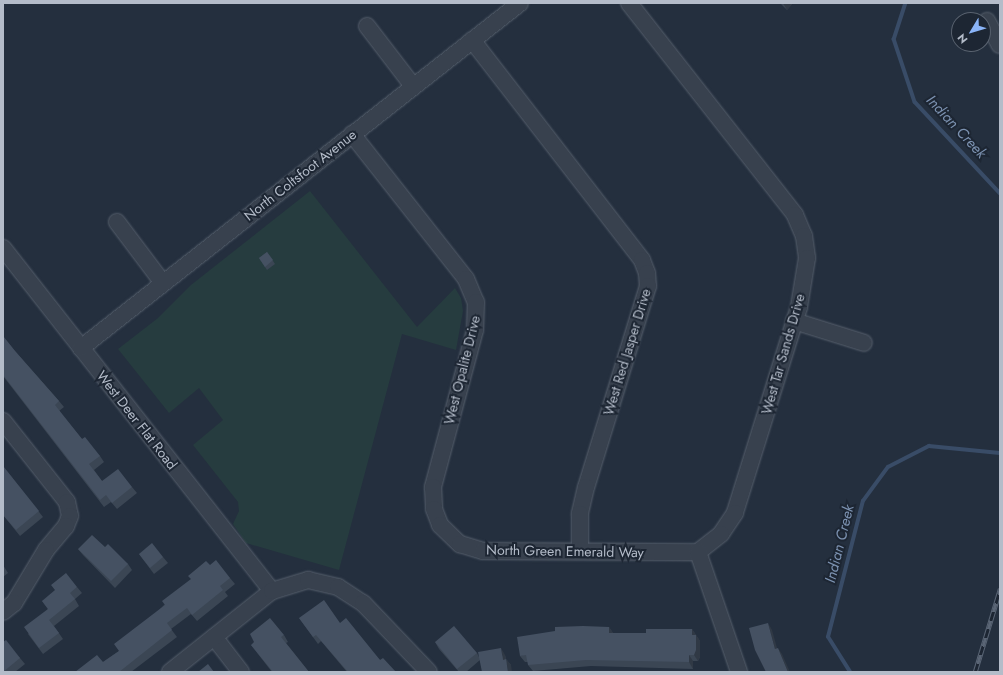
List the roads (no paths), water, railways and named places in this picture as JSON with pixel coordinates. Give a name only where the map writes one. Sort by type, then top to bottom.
[{"type":"street","name":"North Coltsfoot Avenue","points":[[81,348],[520,3]]},
{"type":"street","name":"West Tar Sands Drive","points":[[629,3],[795,216],[804,236],[807,258],[794,321],[735,513],[721,534],[698,552]]},
{"type":"street","points":[[366,26],[414,86]]},
{"type":"street","points":[[991,28],[1000,45]]},
{"type":"street","name":"West Red Jasper Drive","points":[[472,40],[642,260],[647,273],[648,286],[586,487],[580,514],[580,551]]},
{"type":"street","name":"West Opalite Drive","points":[[352,134],[466,279],[476,302],[475,330],[433,487],[434,509],[440,525]]},
{"type":"street","points":[[117,222],[164,283]]},
{"type":"street","name":"West Deer Flat Road","points":[[3,248],[272,591]]},
{"type":"street","points":[[794,321],[864,343]]},
{"type":"street","points":[[3,421],[67,502],[70,516],[66,526],[46,550],[14,603],[3,612]]},
{"type":"street","name":"North Green Emerald Way","points":[[440,525],[460,544],[483,551],[698,552]]},
{"type":"street","points":[[698,552],[740,672]]},
{"type":"street","points":[[170,672],[272,591],[308,580],[338,587],[363,603],[429,672]]},
{"type":"street","points":[[214,637],[241,672]]},
{"type":"waterway","name":"Indian Creek","points":[[906,3],[894,39],[915,102],[1000,193]]},
{"type":"waterway","name":"Indian Creek","points":[[850,672],[828,637],[863,501],[888,467],[929,446],[1000,453]]},
{"type":"railway","points":[[975,672],[1000,589]]}]
